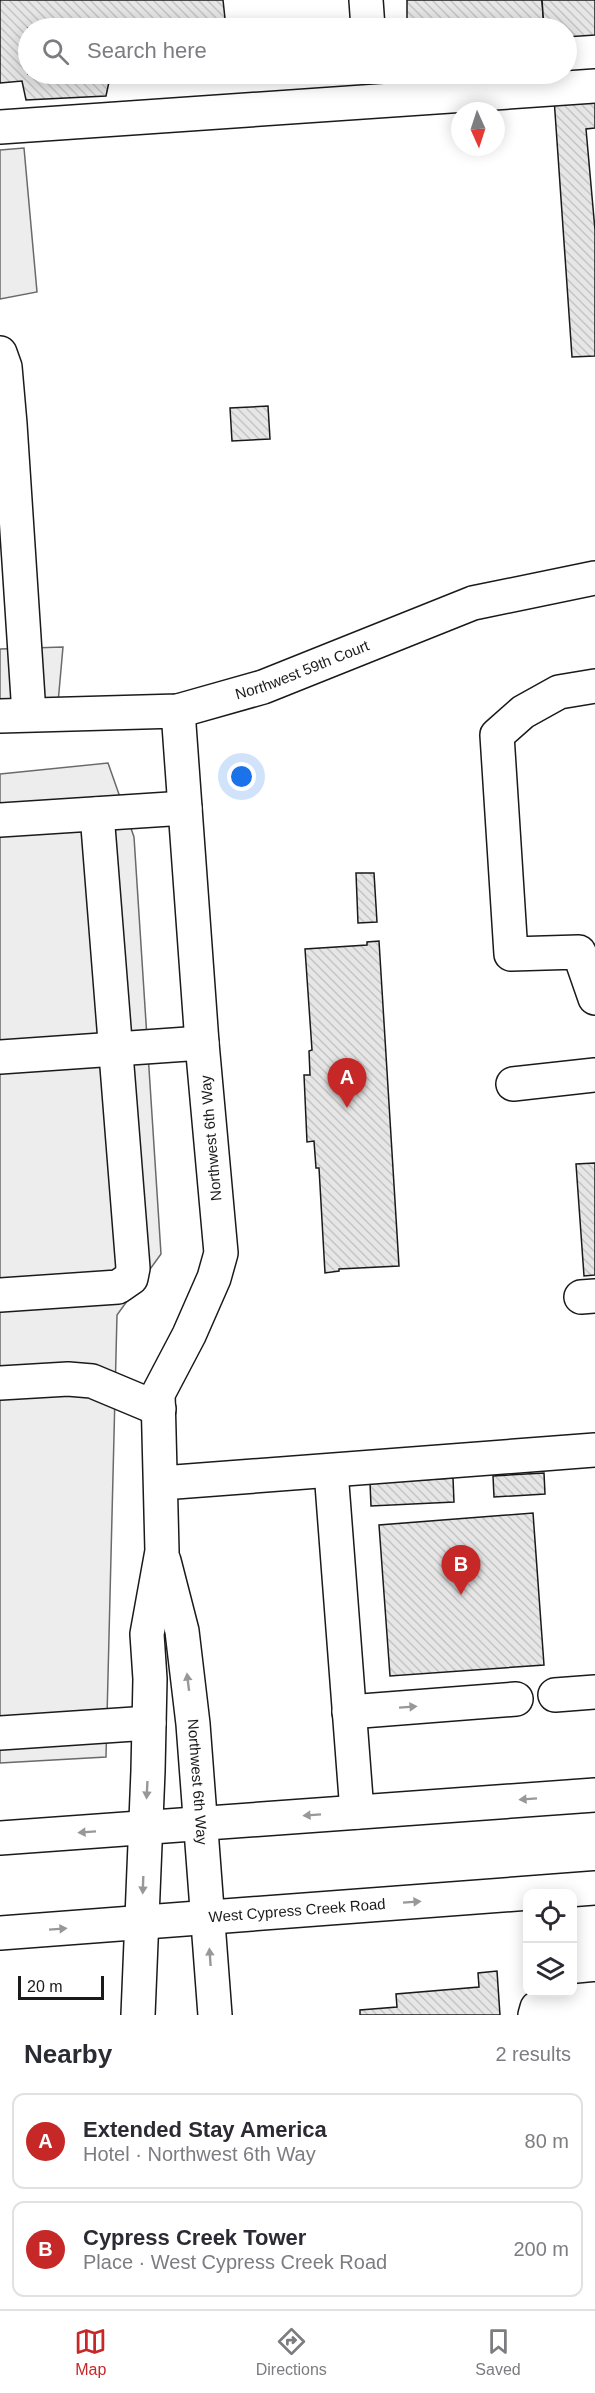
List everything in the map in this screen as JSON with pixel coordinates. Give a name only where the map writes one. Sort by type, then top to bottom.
[{"type":"street","points":[[366,0],[367,18]]},
{"type":"street","points":[[0,127],[595,86]]},
{"type":"street","points":[[0,353],[5,368],[14,715]]},
{"type":"street","name":"Northwest 59th Court","points":[[14,715],[178,711],[263,687],[473,603],[595,578]]},
{"type":"street","points":[[595,686],[559,692],[523,712],[497,735],[511,954],[579,952],[595,998]]},
{"type":"street","name":"Northwest 6th Way","points":[[138,2015],[149,1723],[147,1634],[162,1551],[158,1394],[189,1335],[214,1278],[221,1253],[202,1043],[178,711]]},
{"type":"street","points":[[0,820],[185,808]]},
{"type":"street","points":[[0,1295],[118,1287],[131,1278],[133,1268],[97,814]]},
{"type":"street","points":[[0,1057],[202,1043]]},
{"type":"street","points":[[513,1084],[595,1075]]},
{"type":"street","points":[[0,1383],[68,1379],[92,1381],[159,1409]]},
{"type":"street","points":[[162,1484],[595,1450]]},
{"type":"street","points":[[331,1471],[357,1812]]},
{"type":"street","name":"Northwest 6th Way","points":[[162,1551],[182,1631],[193,1724],[215,2015]]},
{"type":"street","points":[[349,1712],[516,1699]]},
{"type":"street","points":[[0,1733],[149,1723]]},
{"type":"street","points":[[0,1838],[595,1795]]},
{"type":"street","name":"West Cypress Creek Road","points":[[0,1933],[595,1888]]},
{"type":"street","points":[[535,2015],[537,2008],[543,2004],[595,1999]]},
{"type":"shaded area","points":[[24,148],[37,292],[0,299],[0,150]]},
{"type":"shaded area","points":[[63,647],[58,703],[0,704],[0,649]]},
{"type":"shaded area","points":[[108,763],[134,837],[161,1254],[117,1315],[106,1757],[0,1763],[0,774]]},
{"type":"building","points":[[0,0],[223,0],[225,18],[18,18],[18,81],[0,83]]},
{"type":"building","points":[[407,0],[542,0],[543,18],[407,18]]},
{"type":"building","points":[[542,0],[595,0],[595,35],[577,36],[577,18],[543,18]]},
{"type":"building","points":[[23,84],[109,84],[106,96],[26,100]]},
{"type":"building","points":[[595,95],[595,128],[586,129],[595,230],[595,356],[572,357],[554,98]]},
{"type":"building","points":[[268,406],[270,439],[232,441],[230,408]]},
{"type":"building","points":[[356,873],[374,873],[377,922],[358,923]]},
{"type":"building","points":[[379,941],[399,1266],[339,1269],[339,1271],[325,1273],[319,1168],[316,1168],[314,1141],[307,1142],[304,1075],[310,1075],[309,1051],[312,1050],[305,949],[367,945],[367,942]]},
{"type":"building","points":[[595,1163],[595,1275],[584,1276],[576,1164]]},
{"type":"building","points":[[544,1473],[545,1494],[494,1497],[493,1476]]},
{"type":"building","points":[[453,1478],[454,1502],[371,1506],[370,1483]]},
{"type":"building","points":[[533,1513],[544,1665],[390,1676],[379,1525]]},
{"type":"building","points":[[497,1971],[500,2015],[360,2015],[360,2010],[397,2007],[396,1994],[479,1987],[478,1973]]},
{"type":"place","name":"Extended Stay America","points":[[347,1108]]},
{"type":"place","name":"Cypress Creek Tower","points":[[461,1595]]}]
